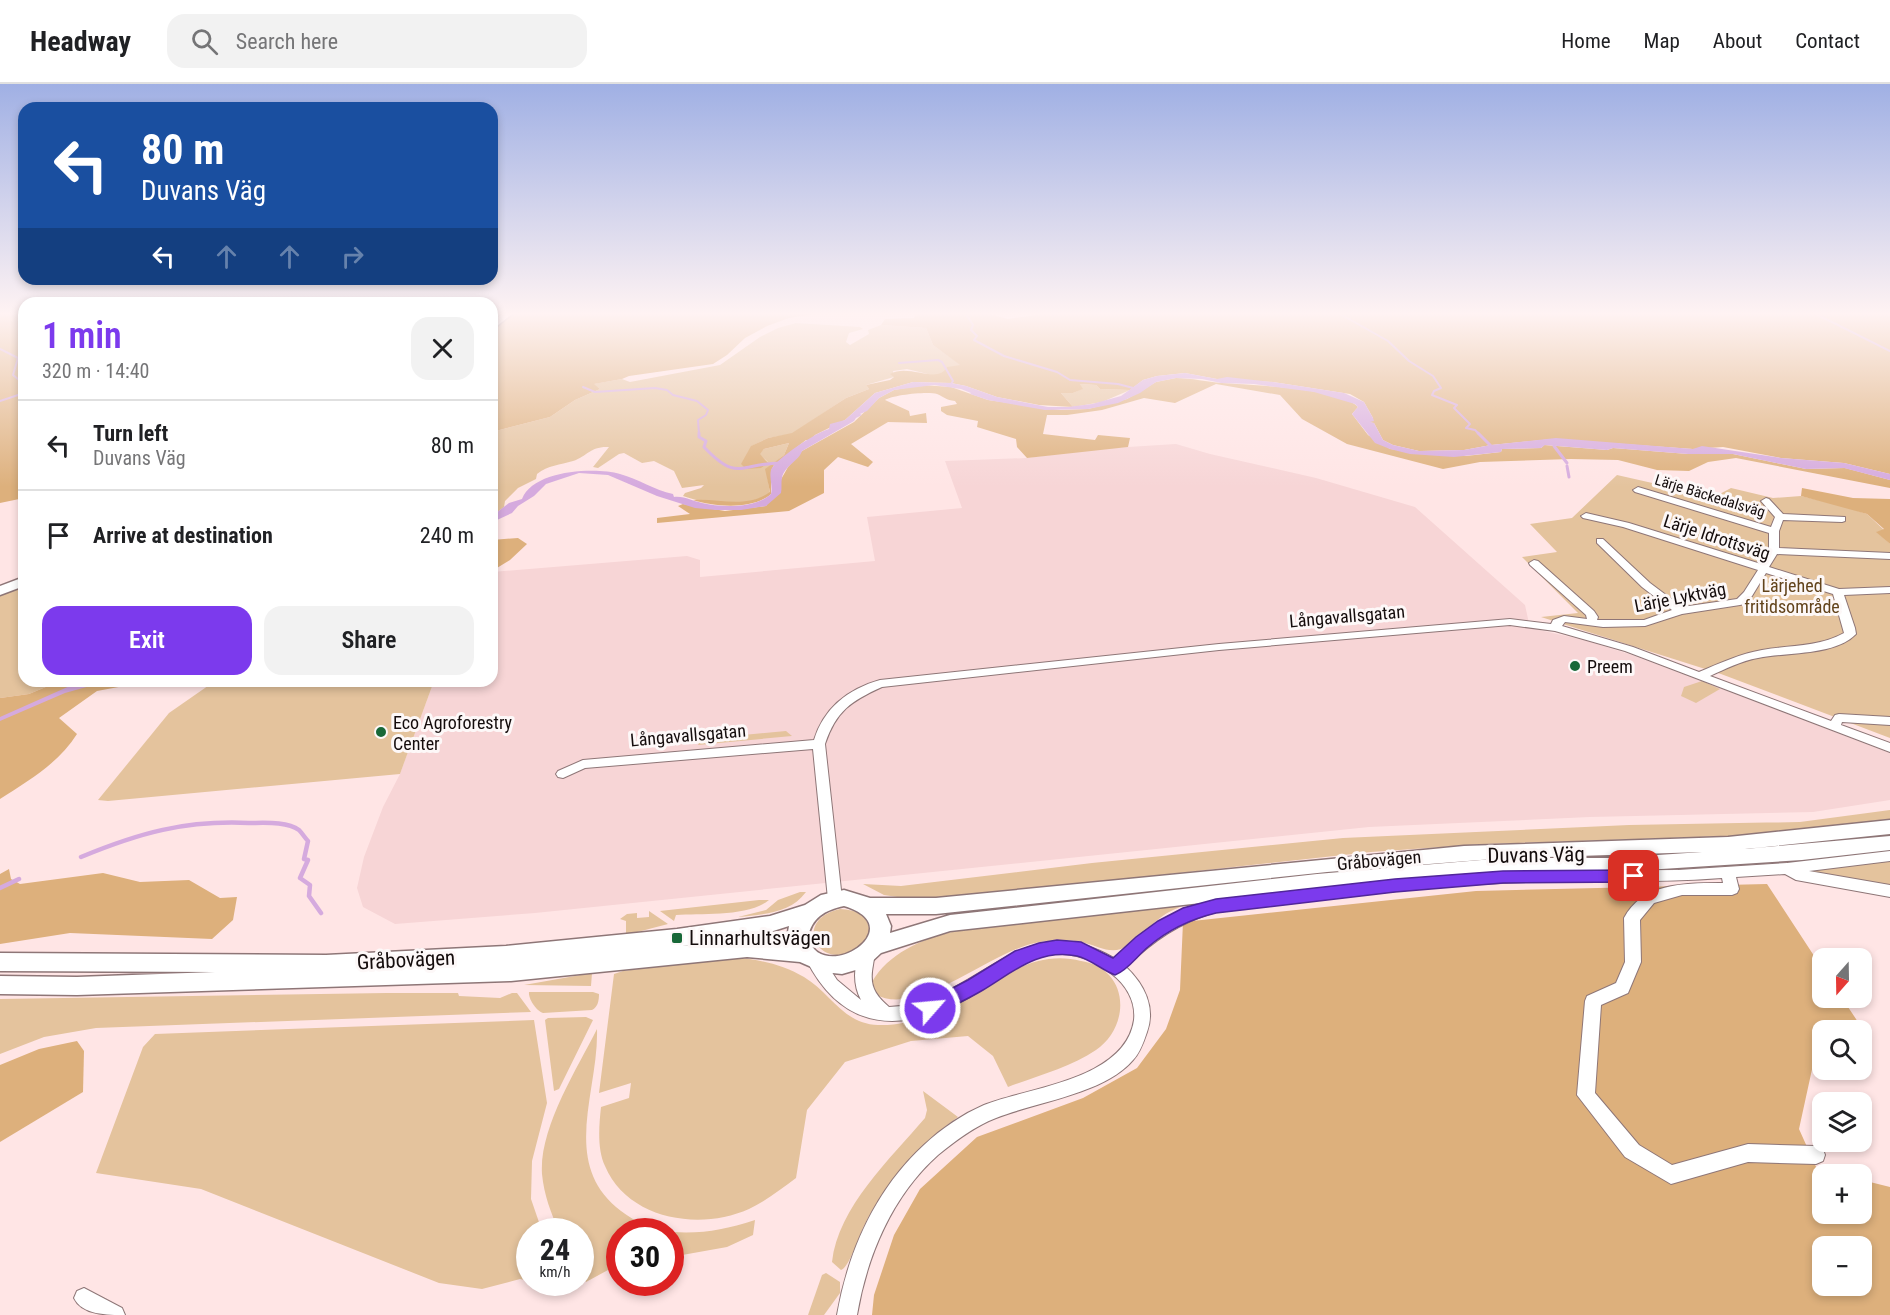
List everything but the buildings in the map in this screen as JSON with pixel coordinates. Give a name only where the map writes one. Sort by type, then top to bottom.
[{"type":"main road","points":[[0,591],[18,584]]},
{"type":"main road","name":"Gråbovägen","points":[[0,962],[327,964],[517,954],[676,938],[770,924],[807,912],[820,903],[835,898],[854,899],[869,906],[936,906],[1464,853],[1728,844],[1890,827]]},
{"type":"main road","name":"Gråbovägen","points":[[0,985],[77,986],[511,972],[747,948],[811,957],[827,964],[841,965],[855,962],[871,951],[950,923],[1317,882],[1501,866],[1614,865],[1802,853],[1890,843]]},
{"type":"main road","points":[[869,906],[878,916],[881,928],[871,951]]},
{"type":"main road","points":[[807,912],[802,919],[798,933],[802,948],[811,957]]},
{"type":"street","name":"Lärje Bäckedalsväg","points":[[1638,490],[1774,531]]},
{"type":"street","points":[[1766,501],[1780,517],[1842,519]]},
{"type":"street","name":"Lärje Idrottsväg","points":[[1586,516],[1626,525],[1838,592],[1890,590]]},
{"type":"street","points":[[1780,517],[1774,531],[1774,550],[1890,556]]},
{"type":"street","points":[[1600,541],[1646,585],[1680,611]]},
{"type":"street","name":"Lärje Lyktväg","points":[[1556,628],[1557,622],[1564,619],[1624,625],[1645,623],[1680,611],[1740,602],[1748,594],[1774,550]]},
{"type":"street","points":[[1534,563],[1590,613],[1593,618],[1590,622]]},
{"type":"street","points":[[1701,675],[1746,656],[1814,646],[1846,637],[1850,634],[1850,628],[1838,592]]},
{"type":"street","name":"Långavallsgatan","points":[[835,898],[819,744],[827,720],[842,703],[880,684],[1161,653],[1509,622],[1556,628],[1629,649],[1890,748]]},
{"type":"street","points":[[1834,725],[1839,718],[1850,717],[1890,721]]},
{"type":"street","name":"Långavallsgatan","points":[[562,774],[582,764],[819,744]]},
{"type":"street","name":"Duvans Väg","points":[[1115,967],[1142,942],[1164,926],[1189,913],[1216,906],[1395,886],[1503,877],[1678,876],[1787,868],[1890,856]]},
{"type":"street","name":"Duvans Väg","points":[[1787,868],[1796,874],[1890,891]]},
{"type":"street","points":[[1727,872],[1732,889],[1682,889],[1649,899],[1632,918],[1634,962],[1622,988],[1593,1001],[1586,1095],[1632,1151],[1671,1176],[1748,1153],[1816,1155]]},
{"type":"street","points":[[811,957],[842,996],[867,1010],[900,1016],[930,1008],[975,986],[1021,956],[1057,948],[1081,949],[1115,967],[1135,987],[1143,1010],[1137,1038],[1127,1055],[1109,1069],[1085,1081],[991,1111],[950,1135],[925,1155],[900,1184],[878,1220],[853,1284],[847,1315]]},
{"type":"street","points":[[871,951],[862,978],[863,988],[866,997],[887,1015]]},
{"type":"street","points":[[84,1298],[115,1315]]},
{"type":"shaded area","points":[[0,371],[18,371],[18,499],[0,503]]},
{"type":"shaded area","points":[[498,371],[661,371],[594,384],[600,389],[575,400],[550,417],[498,430]]},
{"type":"shaded area","points":[[897,371],[930,374],[943,372],[1890,371],[1890,474],[1844,463],[1781,458],[1723,447],[1693,449],[1553,439],[1464,450],[1419,451],[1393,445],[1383,440],[1374,423],[1367,422],[1373,418],[1364,402],[1350,394],[1273,382],[1217,379],[1185,373],[1143,380],[1130,390],[1100,389],[1096,385],[1080,384],[1083,389],[1073,393],[1061,393],[1073,407],[1039,405],[997,397],[951,383],[913,382],[875,393],[845,420],[815,435],[811,440],[806,440],[774,465],[771,471],[771,494],[763,499],[734,506],[693,500],[732,502],[761,497],[770,492],[765,469],[784,455],[789,443],[764,449],[760,454],[768,463],[761,468],[746,469],[741,464],[751,446],[768,438],[792,433],[846,398],[869,389],[866,385],[890,380],[894,377],[890,374]]},
{"type":"shaded area","points":[[1185,373],[1217,379],[1227,377],[1273,382],[1344,393],[1364,402],[1374,421],[1370,422],[1374,423],[1383,440],[1393,445],[1419,451],[1464,450],[1556,438],[1693,449],[1702,446],[1781,458],[1844,463],[1890,474],[1890,480],[1844,468],[1806,469],[1733,454],[1688,454],[1545,445],[1541,448],[1502,449],[1501,452],[1454,457],[1410,454],[1375,443],[1352,414],[1358,407],[1355,404],[1314,392],[1254,384],[1176,378],[1156,382],[1140,393],[1118,403],[1088,409],[1045,410],[988,400],[961,389],[934,385],[894,390],[879,398],[854,421],[802,451],[783,474],[781,493],[766,506],[741,510],[695,508],[657,496],[608,475],[579,473],[546,484],[512,513],[498,520],[498,511],[509,503],[522,499],[528,489],[538,482],[551,476],[581,471],[620,474],[673,494],[674,497],[710,505],[739,506],[757,502],[771,494],[770,476],[774,465],[797,446],[829,429],[830,424],[845,420],[875,393],[913,382],[951,383],[997,397],[1048,407],[1068,407],[1092,404],[1121,396],[1143,380]]},
{"type":"shaded area","points":[[1176,378],[1272,386],[1333,396],[1358,407],[1352,414],[1368,435],[1390,449],[1466,456],[1501,452],[1502,449],[1541,448],[1544,445],[1688,454],[1733,454],[1806,469],[1845,468],[1890,480],[1890,488],[1736,458],[1708,462],[1689,471],[1657,470],[1618,460],[1571,459],[1480,462],[1443,469],[1347,444],[1302,419],[1280,395],[1216,384],[1175,403],[1144,398],[1102,410],[1067,415],[1047,415],[1043,434],[1095,440],[1098,435],[1130,438],[1128,447],[1027,458],[1017,447],[1016,439],[977,427],[978,421],[947,415],[941,411],[941,407],[957,404],[955,401],[932,393],[895,397],[885,400],[909,411],[910,416],[926,413],[927,423],[888,422],[851,444],[873,462],[868,467],[838,457],[824,470],[824,493],[789,511],[657,523],[657,518],[690,514],[678,506],[683,504],[725,511],[766,506],[788,467],[802,451],[854,422],[879,398],[894,390],[922,385],[951,387],[988,400],[1060,410],[1088,409],[1127,399],[1156,382]]},
{"type":"shaded area","points":[[1176,444],[1316,478],[1415,507],[1525,605],[1530,628],[1584,640],[1632,655],[1890,753],[1890,800],[1813,812],[1590,817],[1369,827],[535,913],[395,924],[363,907],[357,888],[364,857],[383,807],[400,774],[432,687],[498,687],[498,572],[687,556],[700,560],[700,577],[875,561],[867,517],[962,508],[945,461],[1027,458],[1096,449]]},
{"type":"shaded area","points":[[1802,488],[1853,498],[1890,499],[1890,544],[1876,532],[1884,529],[1867,514],[1801,496]]},
{"type":"shaded area","points":[[518,538],[527,544],[510,560],[498,567],[498,540]]},
{"type":"shaded area","points":[[46,687],[119,687],[97,691],[59,718],[77,734],[70,744],[42,771],[0,799],[0,698],[29,694]]},
{"type":"shaded area","points":[[68,687],[86,687],[65,693],[0,721],[0,717]]},
{"type":"shaded area","points":[[9,869],[11,879],[20,884],[103,873],[140,882],[189,880],[220,898],[237,897],[233,920],[212,939],[70,933],[0,944],[0,874]]},
{"type":"shaded area","points":[[1767,884],[1812,953],[1812,1008],[1849,1008],[1857,1020],[1812,1020],[1812,1069],[1799,1129],[1815,1164],[1812,1164],[1812,1224],[1872,1224],[1872,1182],[1890,1187],[1890,1315],[872,1315],[874,1295],[894,1235],[920,1189],[977,1137],[1083,1098],[1137,1068],[1166,1029],[1180,990],[1183,922],[1476,891]]},
{"type":"shaded area","points":[[77,1041],[84,1051],[83,1092],[0,1142],[0,1065],[39,1049]]},
{"type":"green space","points":[[686,371],[893,371],[894,377],[866,385],[869,389],[846,398],[792,434],[768,438],[752,446],[747,454],[768,462],[759,454],[764,449],[789,443],[784,455],[766,469],[770,493],[761,498],[727,504],[683,496],[704,485],[682,488],[674,471],[654,461],[642,463],[624,453],[598,468],[593,467],[609,447],[603,447],[573,461],[541,471],[537,474],[536,479],[518,488],[498,512],[498,430],[550,417],[575,400],[600,389],[593,384],[622,379],[630,382]]},
{"type":"green space","points":[[917,371],[946,371],[936,376]]},
{"type":"green space","points":[[1080,384],[1096,385],[1100,389],[1130,390],[1102,402],[1073,407],[1061,393],[1073,393],[1082,389]]},
{"type":"green space","name":"Lärjehed fritidsområde","points":[[1617,475],[1714,497],[1731,488],[1773,498],[1801,496],[1867,514],[1884,530],[1877,532],[1890,544],[1890,738],[1721,674],[1541,617],[1578,613],[1522,557],[1557,552],[1530,524],[1572,518]]},
{"type":"green space","points":[[18,588],[18,687],[46,687],[29,694],[0,698],[0,596]]},
{"type":"green space","points":[[1702,681],[1720,689],[1696,703],[1681,696],[1684,687]]},
{"type":"green space","points":[[206,687],[432,687],[400,774],[108,801],[98,800],[169,713]]},
{"type":"green space","points":[[786,731],[792,736],[698,745],[701,739]]},
{"type":"green space","points":[[1890,810],[1890,819],[1731,836],[1484,844],[1371,852],[924,901],[884,895],[863,884],[901,886],[1092,863],[1343,838],[1629,825],[1800,822]]},
{"type":"green space","points":[[1890,861],[1890,887],[1809,875],[1808,870]]},
{"type":"green space","points":[[806,892],[784,909],[766,914],[738,917],[766,910],[778,900]]},
{"type":"green space","points":[[769,900],[737,912],[676,915],[674,921],[660,911]]},
{"type":"green space","points":[[1184,905],[1163,916],[1132,943],[1121,949],[1107,950],[1067,940],[1035,943],[997,958],[932,991],[911,998],[892,999],[875,994],[872,982],[887,963],[906,949],[940,935],[1009,922]]},
{"type":"green space","points":[[840,909],[860,914],[869,925],[870,931],[866,941],[856,949],[840,955],[829,954],[815,941],[814,932],[817,923],[825,915]]},
{"type":"green space","points":[[649,911],[668,924],[626,935],[626,921],[620,919],[627,914],[637,913],[637,918],[649,917]]},
{"type":"green space","points":[[735,957],[771,963],[804,977],[846,1014],[866,1023],[878,1025],[897,1024],[925,1017],[952,1005],[1014,970],[1046,959],[1063,958],[1100,967],[1115,984],[1120,1004],[1116,1025],[1105,1043],[1096,1050],[1065,1066],[1008,1087],[993,1056],[968,1036],[911,1041],[845,1062],[807,1110],[796,1178],[749,1209],[730,1216],[688,1219],[667,1216],[630,1199],[616,1184],[602,1159],[599,1130],[601,1107],[629,1098],[631,1083],[599,1093],[614,974]]},
{"type":"green space","points":[[592,973],[591,986],[524,985]]},
{"type":"green space","points":[[529,992],[593,992],[599,996],[597,1005],[592,1010],[543,1013],[533,1004]]},
{"type":"green space","points":[[458,993],[459,996],[500,998],[517,993],[531,1012],[96,1028],[44,1037],[0,1054],[0,999]]},
{"type":"green space","points":[[586,1017],[593,1020],[559,1089],[554,1091],[545,1020]]},
{"type":"green space","points":[[534,1020],[547,1103],[532,1161],[531,1199],[538,1218],[516,1218],[516,1280],[482,1289],[439,1283],[201,1189],[96,1173],[143,1047],[155,1034]]},
{"type":"green space","points":[[597,1029],[586,1126],[591,1172],[602,1192],[621,1211],[632,1218],[606,1218],[606,1271],[594,1278],[594,1218],[554,1218],[544,1189],[542,1174],[547,1138],[570,1080]]},
{"type":"green space","points":[[923,1091],[958,1117],[916,1153],[882,1194],[850,1258],[841,1270],[832,1262],[836,1242],[844,1222],[868,1184],[925,1118],[927,1110]]},
{"type":"green space","points":[[755,1220],[753,1235],[727,1247],[684,1255],[684,1232],[733,1226]]},
{"type":"green space","points":[[826,1273],[840,1282],[840,1293],[824,1315],[808,1315],[822,1275]]},
{"type":"waterway","points":[[14,371],[13,375],[18,379]]},
{"type":"waterway","points":[[947,371],[953,381],[950,385]]},
{"type":"waterway","points":[[1055,371],[1070,380],[1118,384],[1137,389]]},
{"type":"waterway","points":[[1426,371],[1433,376],[1441,388],[1434,391],[1432,395],[1457,405],[1454,408],[1470,424],[1466,428],[1475,430],[1492,447]]},
{"type":"waterway","points":[[583,387],[595,392],[655,388],[697,401],[708,410],[706,415],[698,420],[699,434]]},
{"type":"waterway","points":[[0,401],[18,395]]},
{"type":"waterway","points":[[699,434],[699,437],[706,441],[704,447],[715,458],[732,468],[781,463]]},
{"type":"waterway","points":[[1554,446],[1567,463]]},
{"type":"waterway","points":[[1567,466],[1569,477]]},
{"type":"waterway","points":[[81,857],[123,841],[183,826],[226,823],[288,825],[299,830],[308,841],[304,859],[308,860],[300,878],[310,885],[309,896],[321,913]]},
{"type":"waterway","points":[[0,888],[19,879]]},
{"type":"place","name":"Preem","points":[[1575,666]]},
{"type":"place","name":"Eco Agroforestry Center","points":[[381,732]]},
{"type":"place","name":"Linnarhultsvägen","points":[[677,938]]},
{"type":"route","points":[[930,1008],[975,986],[1021,956],[1039,951],[1067,947],[1081,949],[1115,967],[1142,942],[1164,926],[1189,913],[1216,906],[1395,886],[1503,877],[1634,876]]}]
